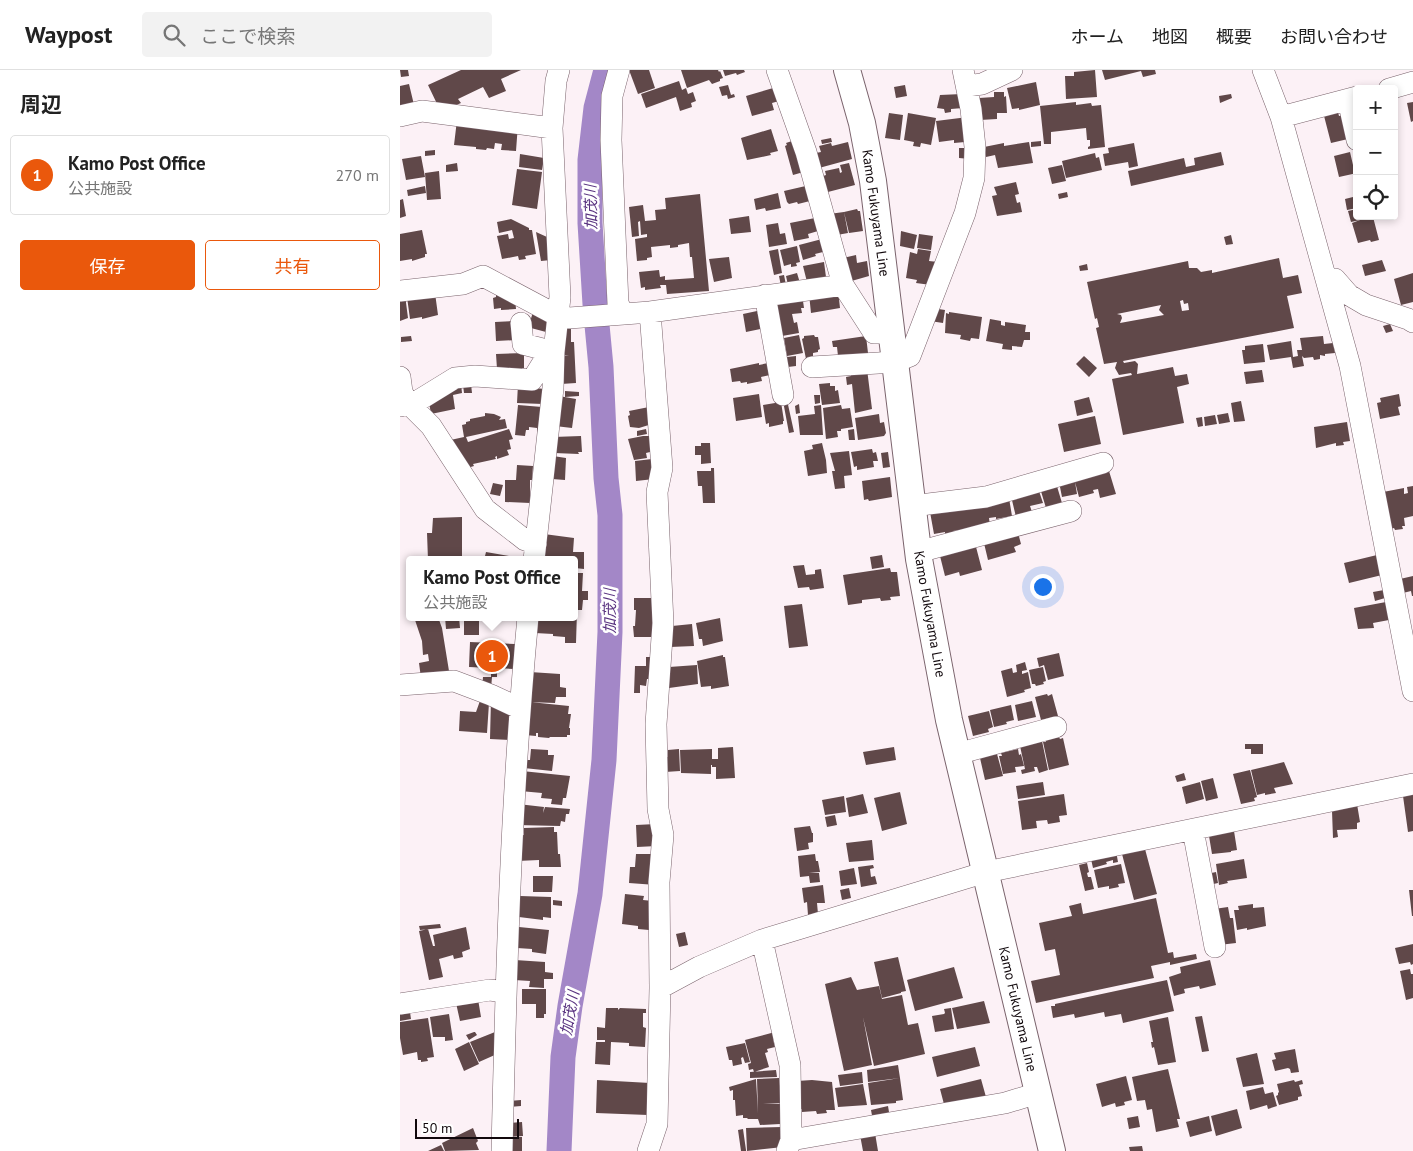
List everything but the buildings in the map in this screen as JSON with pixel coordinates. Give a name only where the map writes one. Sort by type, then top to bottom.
[{"type":"main road","name":"Kamo Fukuyama Line","points":[[847,70],[862,123],[873,181],[918,552],[947,711],[1052,1151]]},
{"type":"street","points":[[535,552],[554,388],[554,352],[564,317],[560,297],[552,128],[556,81],[559,70]]},
{"type":"street","points":[[619,70],[612,96],[611,140],[618,304],[621,314]]},
{"type":"street","points":[[777,70],[806,152],[843,285],[874,333],[892,333]]},
{"type":"street","points":[[812,367],[895,362],[910,356],[965,213],[974,178],[974,138],[965,78],[982,84],[1012,70]]},
{"type":"street","points":[[1263,70],[1281,117],[1350,366],[1378,501],[1413,691]]},
{"type":"street","points":[[1398,86],[1413,82]]},
{"type":"street","points":[[1281,117],[1352,98],[1356,130]]},
{"type":"street","points":[[400,116],[422,111],[552,128]]},
{"type":"street","points":[[400,291],[463,284],[483,276],[564,317],[650,312],[843,285]]},
{"type":"street","points":[[1327,281],[1335,280],[1349,295],[1366,305],[1413,322]]},
{"type":"street","points":[[766,296],[783,395]]},
{"type":"street","points":[[648,1151],[657,1124],[660,988],[659,882],[664,836],[658,809],[656,724],[663,623],[657,492],[662,468],[650,312]]},
{"type":"street","points":[[521,323],[524,344],[554,352]]},
{"type":"street","points":[[404,404],[416,402],[455,378],[475,376],[532,380],[547,356],[554,352]]},
{"type":"street","points":[[400,377],[404,404],[431,426],[485,509],[525,540],[535,552]]},
{"type":"street","points":[[912,506],[986,497],[1103,463]]},
{"type":"street","points":[[918,552],[1071,510]]},
{"type":"street","points":[[502,1151],[506,992],[519,708],[528,621]]},
{"type":"street","points":[[400,685],[454,681],[519,708]]},
{"type":"street","points":[[957,754],[1056,727]]},
{"type":"street","points":[[660,988],[699,967],[762,940],[986,872],[1413,784]]},
{"type":"street","points":[[1194,830],[1215,947]]},
{"type":"street","points":[[762,940],[790,1065],[789,1146],[1005,1103],[1038,1093]]},
{"type":"street","points":[[400,1004],[490,990],[506,992]]},
{"type":"waterway","name":"加茂川","points":[[559,1151],[563,1057],[590,894],[604,760],[610,632],[610,515],[590,223],[590,160],[596,108],[606,70]]},
{"type":"place","name":"Kamo Post Office","points":[[492,656]]}]
